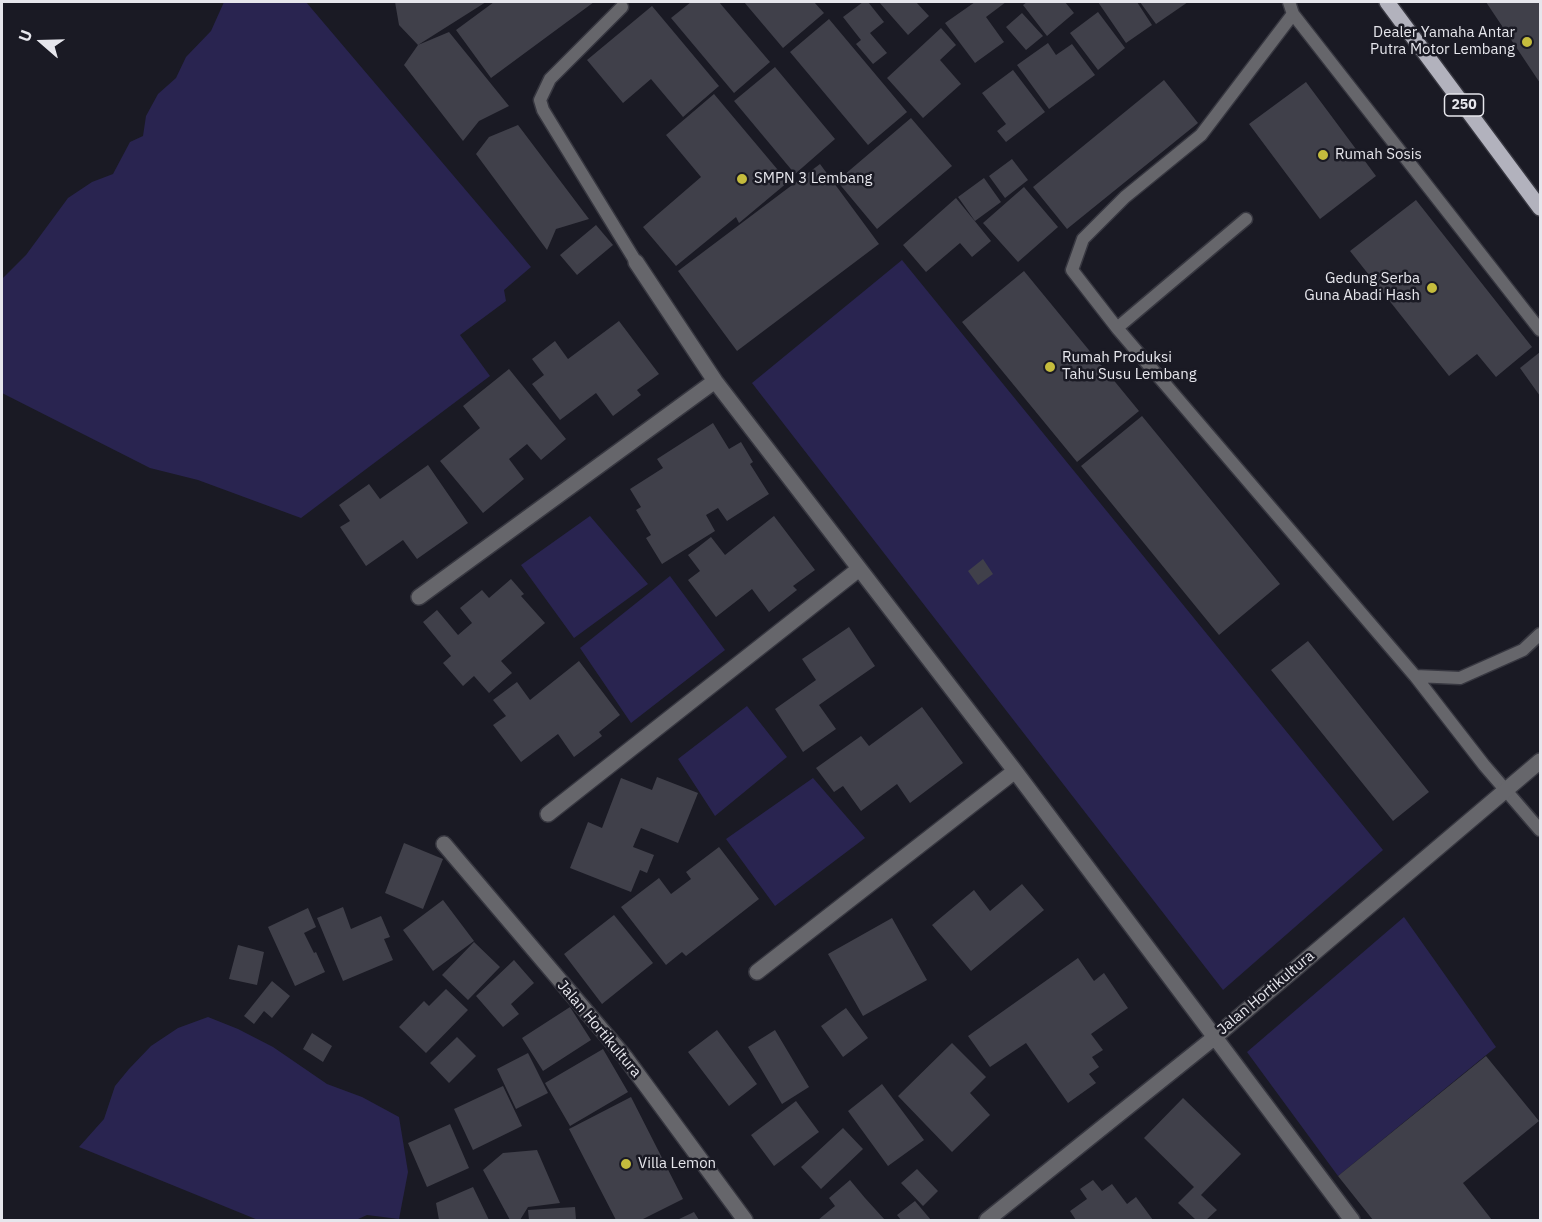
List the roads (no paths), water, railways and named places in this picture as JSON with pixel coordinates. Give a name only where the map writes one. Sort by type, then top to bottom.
[{"type":"main road","name":"250","points":[[1387,2],[1540,208]]},
{"type":"street","points":[[636,262],[715,381],[1014,771],[1352,1221]]},
{"type":"street","points":[[419,597],[715,381]]},
{"type":"street","points":[[548,814],[859,569]]},
{"type":"street","name":"Jalan Hortikultura","points":[[987,1221],[1215,1037],[1540,761]]},
{"type":"street","points":[[758,972],[1014,771]]},
{"type":"street","name":"Jalan Hortikultura","points":[[444,844],[625,1057],[745,1221]]},
{"type":"lane","points":[[1290,2],[1293,14],[1540,330]]},
{"type":"lane","points":[[622,7],[550,79],[540,100],[543,110],[636,262]]},
{"type":"lane","points":[[1293,14],[1201,135],[1125,197],[1083,239],[1072,270],[1117,328],[1415,676],[1505,790],[1540,830]]},
{"type":"lane","points":[[1117,328],[1246,219]]},
{"type":"lane","points":[[1415,676],[1460,678],[1523,650],[1540,634]]},
{"type":"place","name":"Dealer Yamaha Antar Putra Motor Lembang","points":[[1527,42]]},
{"type":"place","name":"Rumah Sosis","points":[[1323,155]]},
{"type":"place","name":"SMPN 3 Lembang","points":[[742,179]]},
{"type":"place","name":"Gedung Serba Guna Abadi Hash","points":[[1432,288]]},
{"type":"place","name":"Rumah Produksi Tahu Susu Lembang","points":[[1050,367]]},
{"type":"place","name":"Villa Lemon","points":[[626,1164]]}]
